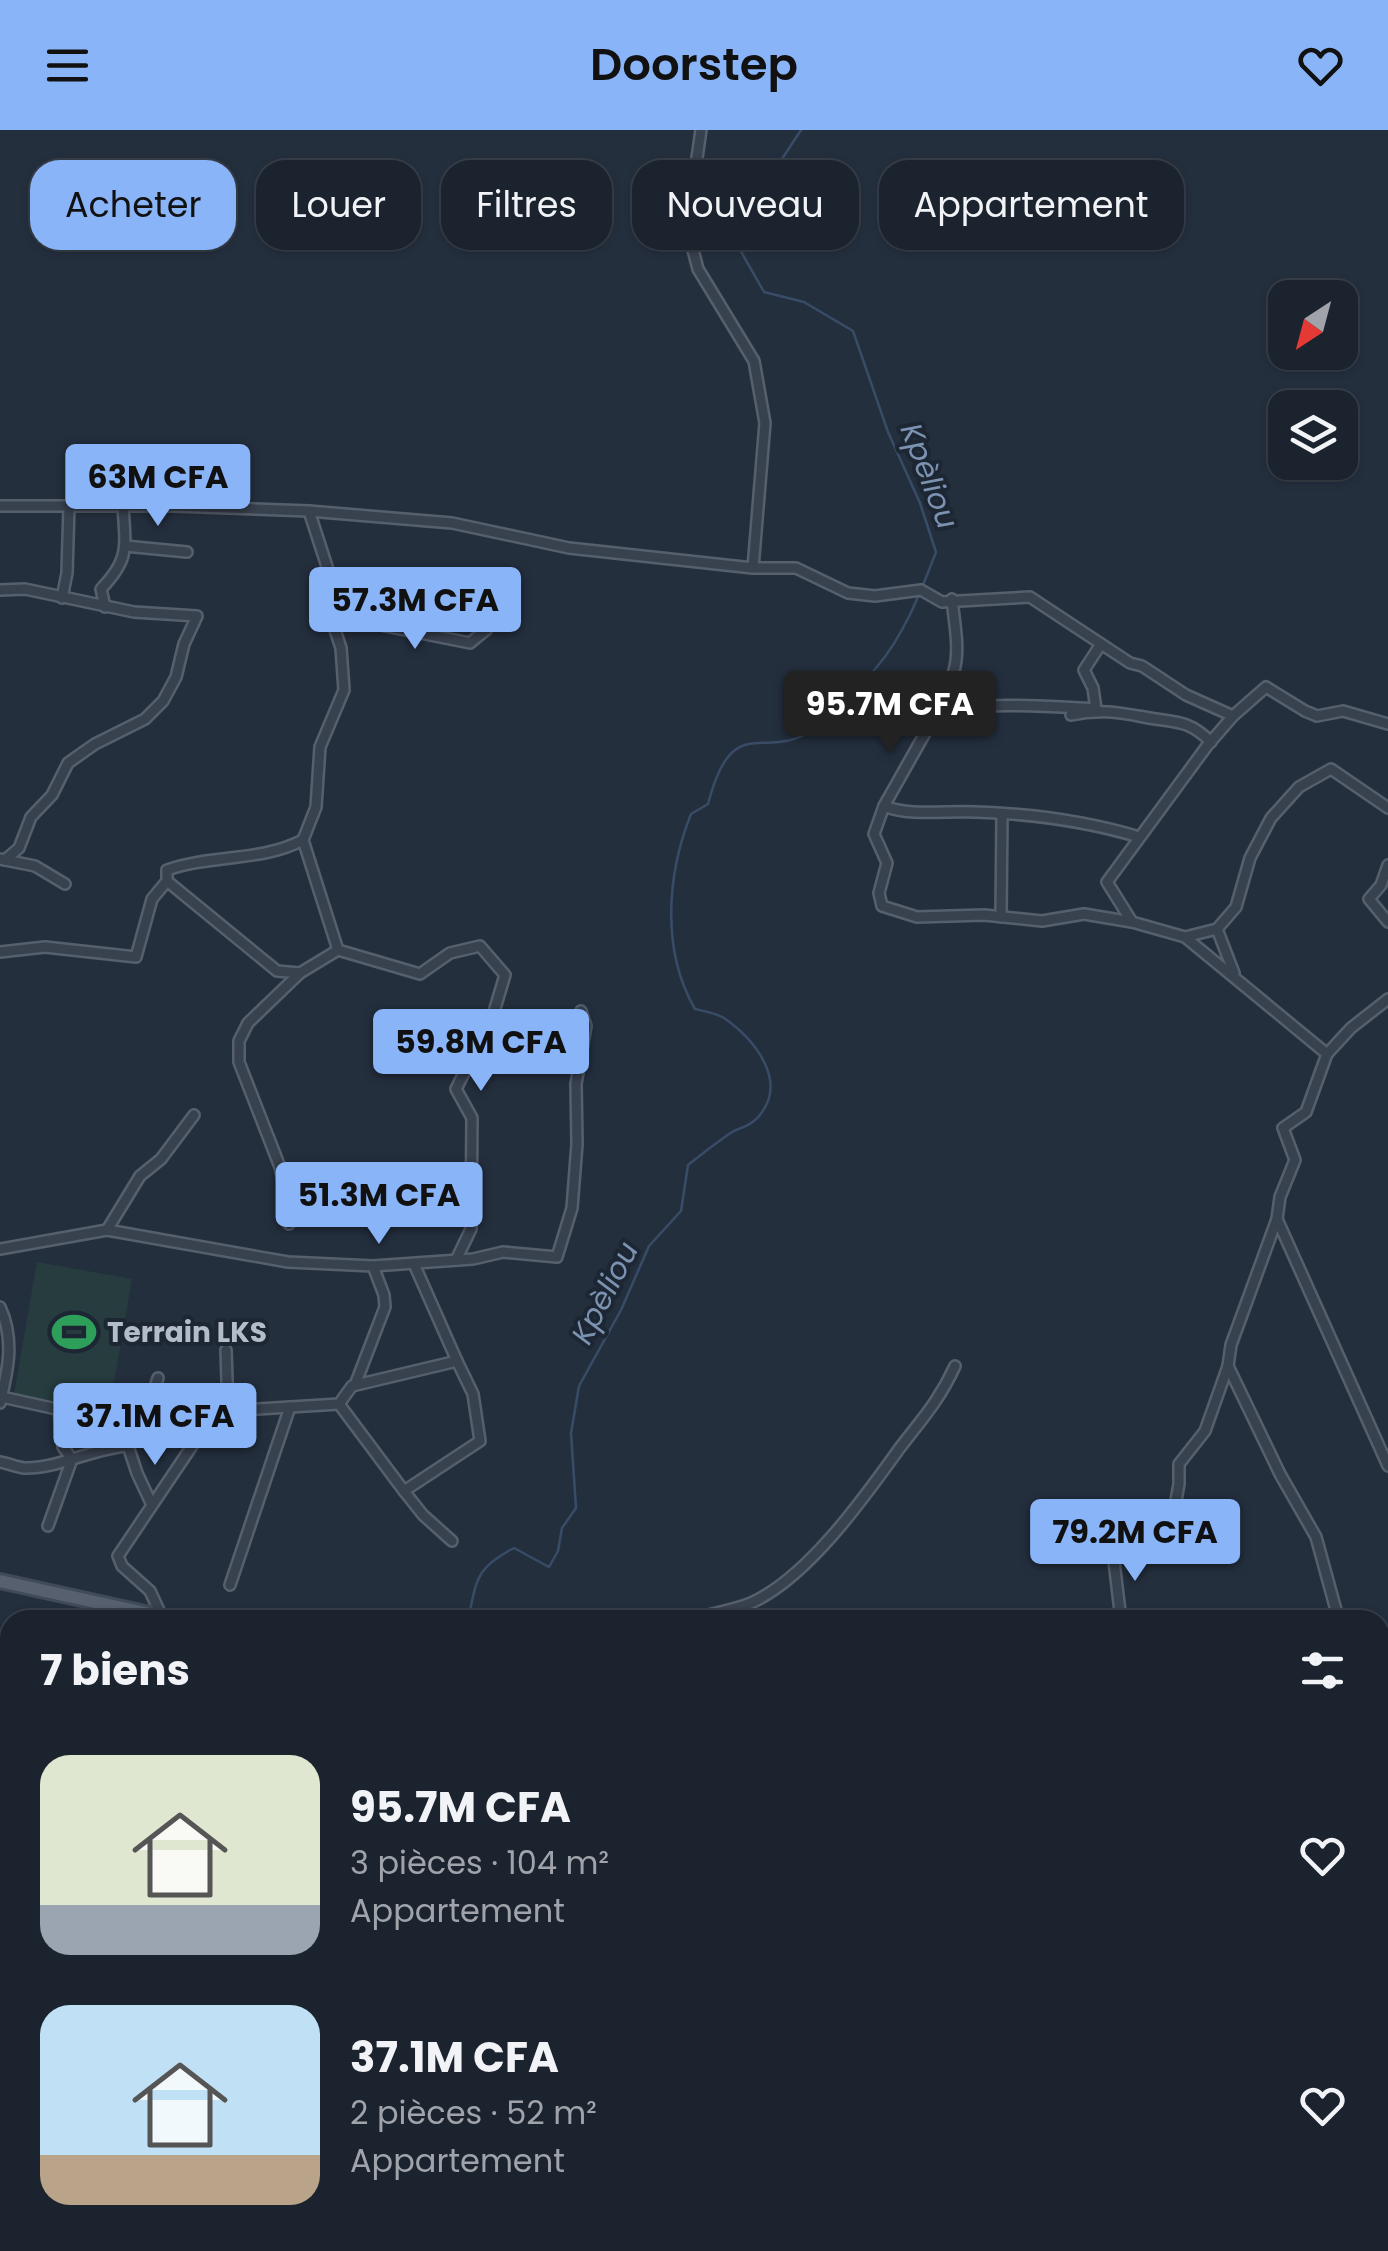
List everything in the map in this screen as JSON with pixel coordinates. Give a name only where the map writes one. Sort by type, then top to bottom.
[{"type":"main road","points":[[0,1581],[133,1610]]},
{"type":"street","points":[[700,130],[687,227],[698,269],[754,361],[765,423],[753,568]]},
{"type":"street","points":[[0,506],[310,511],[452,523],[569,548],[753,568],[796,568],[848,593],[875,596],[922,590],[936,601],[1030,597],[1186,695],[1233,716]]},
{"type":"street","points":[[62,598],[67,573],[69,506]]},
{"type":"street","points":[[105,607],[100,589],[120,568],[126,546],[123,506]]},
{"type":"street","points":[[310,511],[330,579],[320,602],[330,615],[341,648],[344,690],[320,747],[316,807],[303,840],[338,950]]},
{"type":"street","points":[[126,546],[187,552]]},
{"type":"street","points":[[0,590],[25,589],[105,607],[198,616],[163,701],[145,719],[94,744],[68,763],[52,795],[31,817],[19,848],[3,859]]},
{"type":"street","points":[[952,599],[956,638],[953,674],[936,705],[933,720],[884,806],[874,834],[887,863],[879,893],[882,906],[916,918],[984,915],[1042,921],[1084,914],[1186,937],[1327,1054]]},
{"type":"street","points":[[330,615],[470,643],[487,630]]},
{"type":"street","points":[[1096,709],[1093,688],[1084,670],[1100,644]]},
{"type":"street","points":[[1132,922],[1107,882],[1211,742],[1266,687],[1304,712],[1318,716],[1343,711],[1388,724]]},
{"type":"street","points":[[933,720],[950,720],[963,709],[988,706],[1096,709],[1168,719],[1199,730],[1211,742]]},
{"type":"street","points":[[1071,715],[1096,709]]},
{"type":"street","points":[[1186,937],[1216,929],[1236,906],[1250,858],[1267,826],[1299,787],[1331,769],[1388,808]]},
{"type":"street","points":[[884,806],[899,812],[1064,818],[1139,837]]},
{"type":"street","points":[[1000,918],[1002,814]]},
{"type":"street","points":[[0,952],[46,948],[136,957],[152,899],[167,881],[167,870],[194,860],[279,853],[303,840]]},
{"type":"street","points":[[3,859],[35,866],[65,884]]},
{"type":"street","points":[[1388,866],[1381,884],[1369,898],[1388,922]]},
{"type":"street","points":[[167,881],[277,971],[300,972]]},
{"type":"street","points":[[1216,929],[1235,976]]},
{"type":"street","points":[[289,1224],[280,1167],[238,1062],[239,1041],[248,1023],[300,972],[338,950],[420,974],[450,953],[480,946],[505,975],[493,1015],[456,1089],[472,1118],[471,1229],[456,1260]]},
{"type":"street","points":[[1120,1610],[1112,1553],[1154,1547],[1164,1532],[1178,1495],[1179,1464],[1204,1431],[1277,1219],[1280,1197],[1294,1160],[1283,1128],[1306,1112],[1327,1054],[1351,1028],[1388,999]]},
{"type":"street","points":[[0,1249],[107,1230],[288,1262],[373,1266],[504,1252],[557,1257],[572,1208],[576,1084],[586,1026],[581,1011]]},
{"type":"street","points":[[107,1230],[140,1176],[161,1159],[194,1115]]},
{"type":"street","points":[[1277,1219],[1388,1466]]},
{"type":"street","points":[[404,1491],[480,1441],[473,1394],[414,1264]]},
{"type":"street","points":[[228,1411],[339,1404],[355,1386],[385,1307],[373,1266]]},
{"type":"street","points":[[0,1307],[7,1322],[10,1353],[1,1400],[141,1431],[198,1437]]},
{"type":"street","points":[[164,1610],[118,1560],[151,1503],[198,1437],[225,1422],[226,1350]]},
{"type":"street","points":[[355,1386],[457,1361]]},
{"type":"street","points":[[725,1610],[752,1602],[780,1584],[850,1517],[939,1400],[954,1366]]},
{"type":"street","points":[[1228,1366],[1280,1474],[1316,1537],[1336,1610]]},
{"type":"street","points":[[0,1462],[24,1468],[72,1459],[100,1448],[128,1446],[141,1431],[158,1378]]},
{"type":"street","points":[[339,1404],[423,1515],[452,1541]]},
{"type":"street","points":[[230,1584],[290,1407]]},
{"type":"street","points":[[60,1410],[63,1447],[72,1459]]},
{"type":"street","points":[[128,1446],[136,1474],[151,1503]]},
{"type":"street","points":[[48,1526],[72,1459]]},
{"type":"green space","name":"Terrain LKS","points":[[37,1262],[132,1279],[109,1411],[14,1394]]},
{"type":"waterway","name":"Kpèliou","points":[[470,1610],[479,1577],[501,1555],[514,1548],[549,1567],[558,1551],[562,1528],[576,1508],[571,1433],[579,1386],[621,1310],[649,1246],[681,1211],[688,1165],[732,1132],[753,1122],[767,1103],[769,1075],[756,1049],[724,1018],[695,1009],[677,962],[672,938],[673,887],[691,814],[708,804],[728,756],[740,747],[797,738],[815,728],[873,672],[904,627],[936,552],[853,331],[804,302],[764,292],[739,248],[778,165],[801,130]]},
{"type":"place","name":"Terrain LKS","points":[[74,1332]]}]
